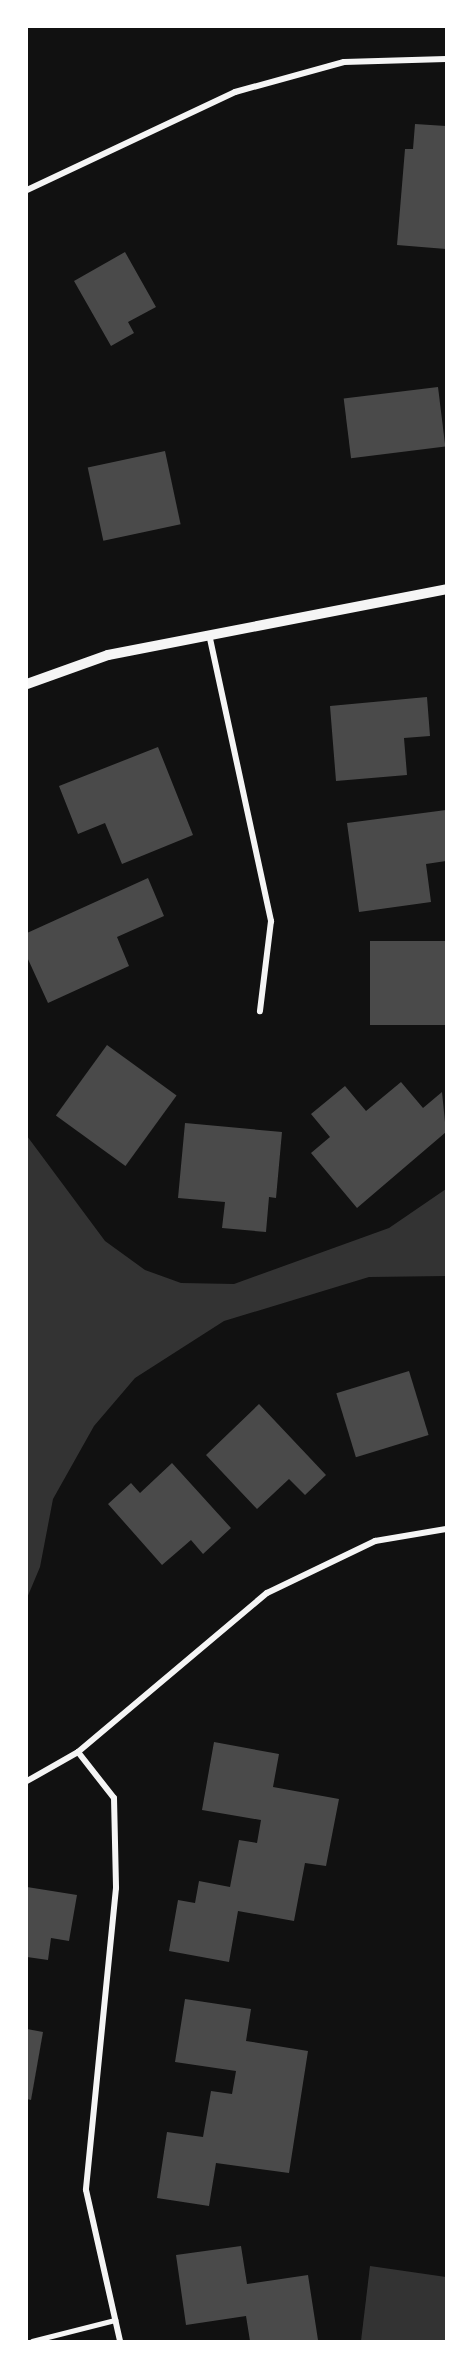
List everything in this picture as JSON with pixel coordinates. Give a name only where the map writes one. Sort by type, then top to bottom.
[{"type":"street","points":[[27,190],[235,92],[344,62],[446,59]]},
{"type":"street","points":[[27,684],[108,655],[209,633],[446,589]]},
{"type":"street","points":[[209,633],[271,921],[260,1011]]},
{"type":"street","points":[[27,1781],[78,1752],[267,1593],[375,1541],[446,1529]]},
{"type":"street","points":[[78,1752],[114,1798],[116,1888],[86,2190],[120,2341]]},
{"type":"lane","points":[[32,2341],[115,2320]]},
{"type":"shaded area","points":[[27,1136],[105,1241],[145,1270],[181,1283],[234,1284],[389,1228],[446,1189],[446,1276],[369,1277],[224,1321],[135,1378],[94,1426],[53,1499],[40,1567],[27,1598]]},
{"type":"shaded area","points":[[370,2266],[446,2277],[446,2341],[361,2341]]},
{"type":"building","points":[[415,124],[446,126],[446,249],[397,245],[405,149],[413,149]]},
{"type":"building","points":[[125,252],[156,307],[128,322],[134,333],[111,346],[74,281]]},
{"type":"building","points":[[438,387],[445,447],[351,458],[344,399]]},
{"type":"building","points":[[165,451],[181,524],[103,541],[88,467]]},
{"type":"building","points":[[427,697],[430,736],[404,738],[407,775],[336,781],[330,706]]},
{"type":"building","points":[[158,747],[193,835],[122,864],[105,823],[78,834],[59,786]]},
{"type":"building","points":[[446,810],[446,861],[426,864],[431,902],[359,912],[347,823]]},
{"type":"building","points":[[148,878],[164,916],[117,937],[129,966],[48,1003],[27,957],[27,933]]},
{"type":"building","points":[[370,941],[446,941],[446,1025],[370,1025]]},
{"type":"building","points":[[107,1045],[177,1096],[125,1166],[56,1115]]},
{"type":"building","points":[[401,1082],[423,1108],[442,1092],[446,1132],[357,1208],[311,1153],[330,1137],[311,1114],[345,1086],[366,1111]]},
{"type":"building","points":[[185,1123],[282,1132],[276,1198],[269,1197],[266,1232],[222,1228],[225,1202],[178,1198]]},
{"type":"building","points":[[409,1371],[429,1435],[356,1457],[336,1393]]},
{"type":"building","points":[[259,1404],[326,1475],[305,1495],[289,1479],[257,1509],[206,1455]]},
{"type":"building","points":[[172,1463],[231,1528],[203,1554],[191,1540],[162,1565],[108,1504],[131,1483],[140,1493]]},
{"type":"building","points":[[214,1742],[279,1754],[273,1787],[339,1799],[326,1866],[305,1863],[294,1921],[238,1911],[229,1962],[169,1951],[178,1900],[195,1903],[199,1881],[230,1887],[239,1840],[257,1843],[261,1820],[202,1810]]},
{"type":"building","points":[[27,1887],[77,1895],[69,1941],[51,1938],[48,1960],[27,1957]]},
{"type":"building","points":[[185,1999],[251,2009],[246,2041],[308,2051],[289,2173],[216,2163],[209,2206],[157,2198],[167,2132],[203,2137],[211,2091],[232,2094],[236,2071],[175,2062]]},
{"type":"building","points":[[27,2029],[43,2032],[31,2100],[27,2099]]},
{"type":"building","points":[[241,2246],[247,2284],[308,2275],[318,2340],[250,2341],[246,2316],[186,2325],[176,2255]]}]
